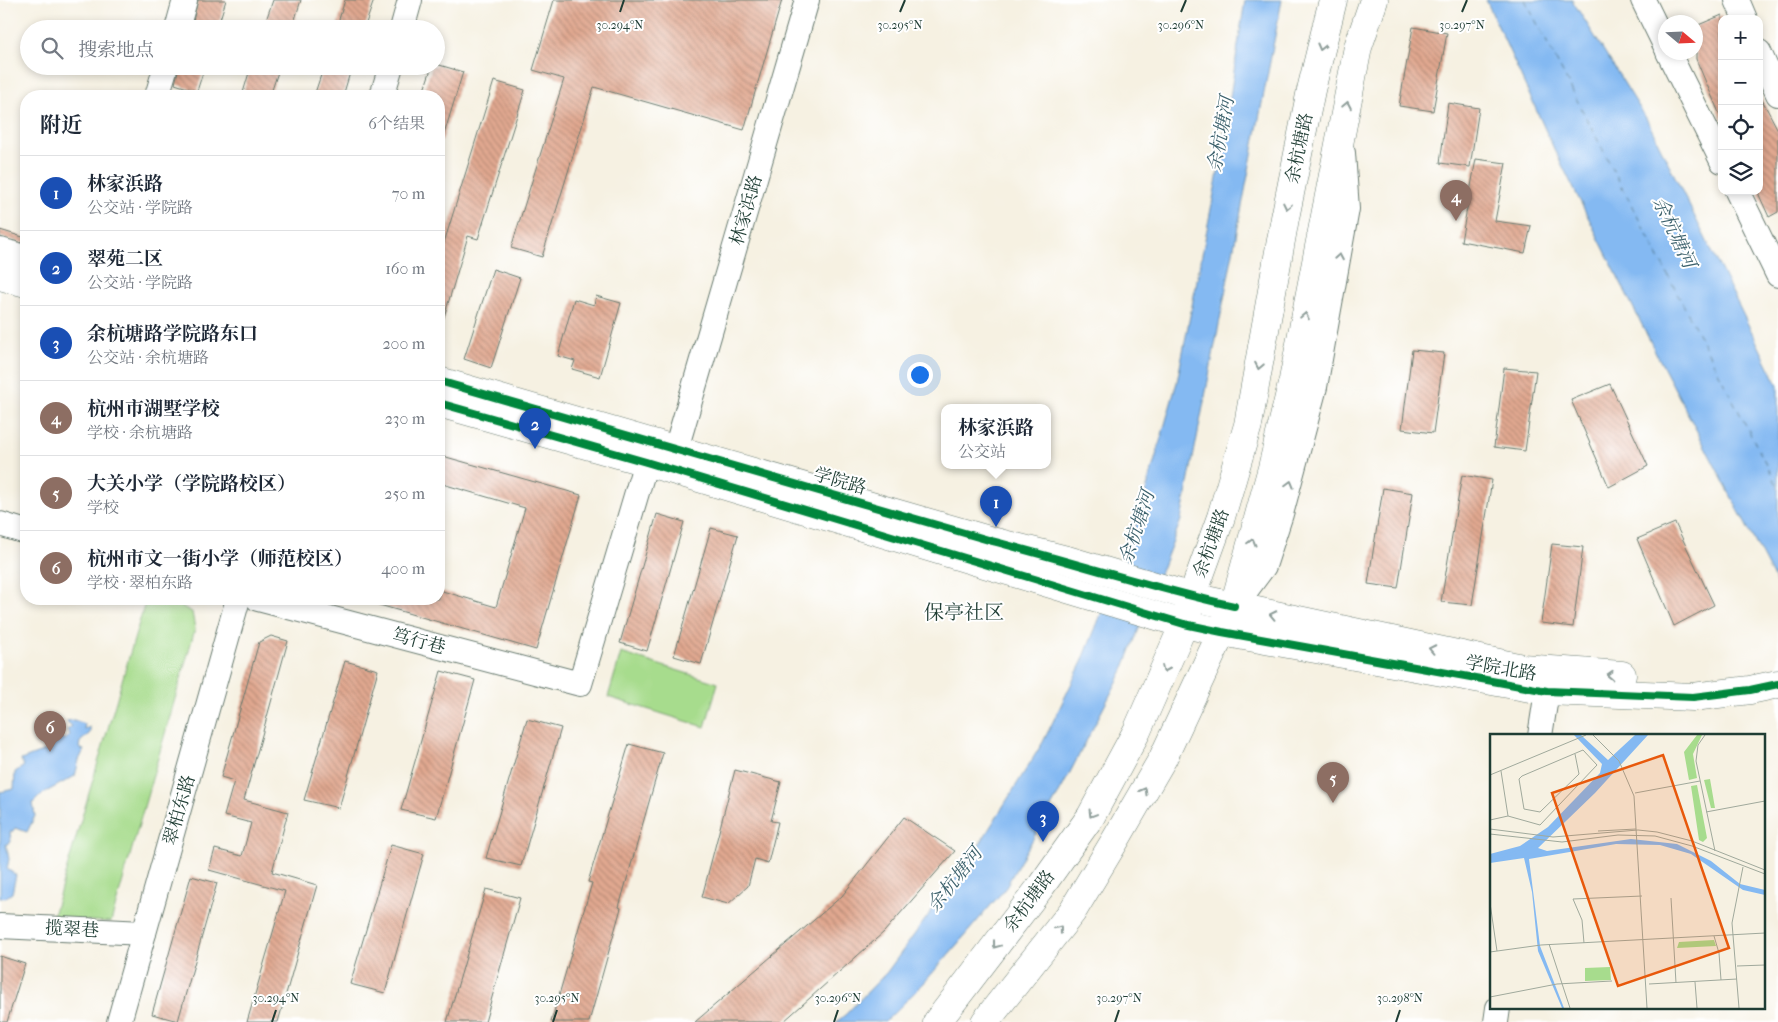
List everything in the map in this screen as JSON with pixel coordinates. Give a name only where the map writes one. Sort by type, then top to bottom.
[{"type":"main road","name":"余杭塘路","points":[[937,1022],[1039,889],[1090,816],[1137,732],[1184,624],[1222,517],[1248,425],[1286,208],[1311,90],[1333,0]]},
{"type":"main road","name":"余杭塘路","points":[[985,1022],[1077,904],[1163,758],[1234,606],[1272,468],[1291,389],[1358,48],[1374,0]]},
{"type":"main road","points":[[0,252],[20,258]]},
{"type":"main road","points":[[0,276],[20,281]]},
{"type":"main road","name":"学院路","points":[[445,383],[982,538],[1108,572],[1154,587],[1234,606]]},
{"type":"main road","points":[[445,405],[646,462],[1184,624],[1222,632]]},
{"type":"main road","name":"学院北路","points":[[1234,606],[1522,668],[1586,674],[1693,678],[1778,684]]},
{"type":"main road","name":"学院北路","points":[[1222,632],[1547,691],[1692,697],[1748,682],[1778,666]]},
{"type":"street","points":[[179,20],[185,0]]},
{"type":"street","points":[[404,20],[410,0]]},
{"type":"street","name":"林家浜路","points":[[676,449],[807,0]]},
{"type":"street","points":[[1643,0],[1658,31]]},
{"type":"street","points":[[1736,0],[1743,15]]},
{"type":"street","points":[[1672,60],[1718,153]]},
{"type":"street","points":[[1763,60],[1778,94]]},
{"type":"street","points":[[159,90],[163,75]]},
{"type":"street","points":[[384,90],[388,75]]},
{"type":"street","points":[[1739,195],[1778,276]]},
{"type":"street","name":"笃行巷","points":[[281,605],[580,684],[646,462]]},
{"type":"street","points":[[0,524],[20,530]]},
{"type":"street","name":"翠柏东路","points":[[119,1022],[236,605]]},
{"type":"street","points":[[1540,734],[1547,691]]},
{"type":"street","name":"揽翠巷","points":[[0,926],[144,933]]},
{"type":"green space","points":[[144,605],[179,605],[192,612],[195,629],[111,922],[52,919]]},
{"type":"green space","points":[[621,653],[718,683],[705,727],[608,697]]},
{"type":"water","name":"余杭塘河","points":[[1245,0],[1282,0],[1181,520],[1123,670],[1063,786],[1004,890],[923,984],[885,1022],[836,1022],[887,972],[976,850],[1043,742],[1082,662],[1136,526],[1177,382],[1219,168]]},
{"type":"water","name":"余杭塘河","points":[[1486,0],[1572,0],[1646,118],[1778,385],[1778,586],[1656,353],[1555,151]]},
{"type":"water","points":[[74,720],[85,724],[84,729],[90,727],[90,733],[80,742],[79,748],[84,750],[75,776],[42,794],[33,803],[35,816],[27,832],[15,828],[10,832],[11,842],[6,844],[9,859],[7,869],[16,875],[12,893],[5,898],[0,897],[0,792],[14,789],[15,772],[24,766],[21,760],[50,749],[53,744],[47,739],[53,733],[65,740],[70,735],[67,730],[72,726],[66,721]]},
{"type":"building","points":[[198,0],[226,0],[220,20],[193,20]]},
{"type":"building","points":[[273,0],[301,0],[295,20],[266,20]]},
{"type":"building","points":[[345,0],[374,0],[367,20],[339,20]]},
{"type":"building","points":[[554,0],[782,0],[744,130],[594,87],[542,257],[511,248],[564,79],[533,70]]},
{"type":"building","points":[[1718,17],[1718,111],[1696,60],[1703,60],[1703,23]]},
{"type":"building","points":[[1413,27],[1447,33],[1433,111],[1399,106]]},
{"type":"building","points":[[445,67],[463,72],[445,131],[445,90],[424,90],[429,75],[445,75]]},
{"type":"building","points":[[177,75],[202,75],[197,90],[175,84]]},
{"type":"building","points":[[248,75],[277,75],[272,90],[244,90]]},
{"type":"building","points":[[321,75],[349,75],[345,90],[316,90]]},
{"type":"building","points":[[494,81],[525,90],[478,239],[468,236],[445,314],[445,240]]},
{"type":"building","points":[[1763,102],[1778,130],[1778,212],[1769,217],[1759,195],[1763,195]]},
{"type":"building","points":[[1448,103],[1479,108],[1470,167],[1440,163]]},
{"type":"building","points":[[1476,159],[1506,163],[1495,221],[1531,226],[1525,253],[1461,241]]},
{"type":"building","points":[[0,230],[20,236],[20,242],[0,237]]},
{"type":"building","points":[[493,269],[520,278],[491,368],[464,359]]},
{"type":"building","points":[[596,296],[621,303],[600,377],[572,369],[575,361],[558,356],[574,299],[594,305]]},
{"type":"building","points":[[1412,350],[1444,353],[1433,433],[1402,429]]},
{"type":"building","points":[[1504,368],[1536,371],[1525,451],[1494,447]]},
{"type":"building","points":[[1610,384],[1648,466],[1609,487],[1571,400]]},
{"type":"building","points":[[445,457],[581,495],[536,650],[379,605],[445,605],[445,592],[496,607],[525,508],[445,485]]},
{"type":"building","points":[[1462,475],[1492,480],[1472,605],[1441,602]]},
{"type":"building","points":[[1383,488],[1413,493],[1398,588],[1368,584]]},
{"type":"building","points":[[657,514],[684,522],[647,651],[620,643]]},
{"type":"building","points":[[1675,523],[1714,605],[1674,626],[1637,539]]},
{"type":"building","points":[[711,528],[738,535],[701,664],[674,656]]},
{"type":"building","points":[[1552,544],[1583,547],[1573,627],[1541,623]]},
{"type":"building","points":[[271,636],[288,641],[244,800],[288,812],[272,872],[317,885],[278,1022],[247,1022],[285,891],[209,870],[215,849],[242,856],[251,823],[224,816],[234,781],[221,777],[259,642]]},
{"type":"building","points":[[345,661],[378,670],[339,808],[304,800]]},
{"type":"building","points":[[441,671],[475,680],[436,818],[401,810]]},
{"type":"building","points":[[527,719],[561,728],[521,866],[486,858]]},
{"type":"building","points":[[629,744],[663,753],[619,907],[621,908],[589,1022],[551,1022],[592,883],[588,882]]},
{"type":"building","points":[[735,770],[781,782],[771,821],[778,822],[768,863],[755,859],[748,886],[728,904],[702,897]]},
{"type":"building","points":[[904,817],[955,851],[884,932],[783,1022],[695,1022],[842,896]]},
{"type":"building","points":[[391,845],[424,854],[385,993],[350,984]]},
{"type":"building","points":[[191,876],[217,883],[178,1021],[152,1014]]},
{"type":"building","points":[[486,889],[520,898],[485,1022],[447,1022]]},
{"type":"building","points":[[0,956],[25,964],[7,1022],[0,1022]]},
{"type":"ferry route","points":[[1525,0],[1778,487]]},
{"type":"cycle path","points":[[445,383],[992,541],[1234,606]]},
{"type":"cycle path","points":[[445,405],[646,462],[1184,624],[1222,632],[1547,691],[1693,697],[1750,690],[1778,684]]},
{"type":"place","name":"杭州市湖墅学校","points":[[1456,221]]},
{"type":"place","name":"翠苑二区","points":[[535,449]]},
{"type":"place","name":"林家浜路","points":[[996,527]]},
{"type":"place","name":"杭州市文一街小学（师范校区）","points":[[50,752]]},
{"type":"place","name":"大关小学（学院路校区）","points":[[1333,803]]},
{"type":"place","name":"余杭塘路学院路东口","points":[[1043,842]]},
{"type":"district","name":"保亭社区","points":[[964,612]]}]
